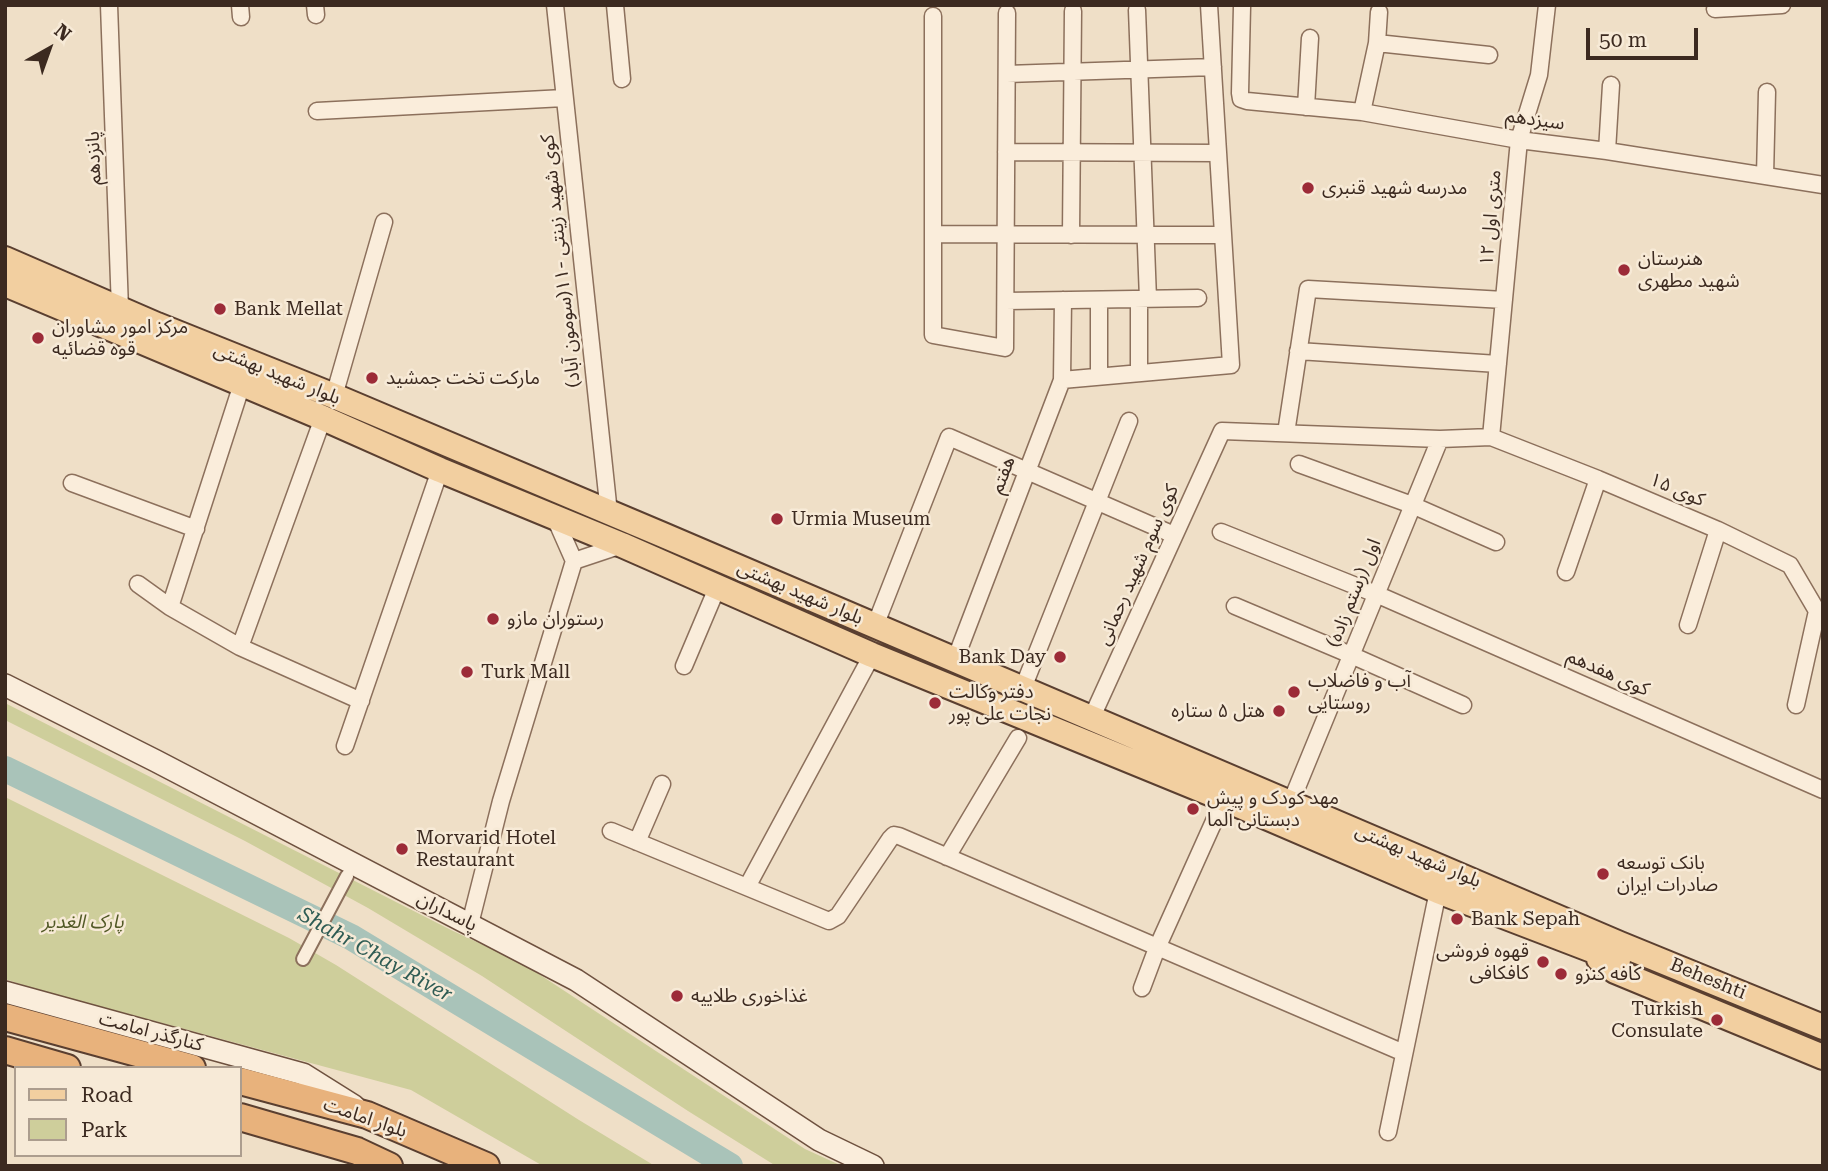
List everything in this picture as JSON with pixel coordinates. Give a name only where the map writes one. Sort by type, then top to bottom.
[{"type":"highway","points":[[5,1017],[185,1066]]},
{"type":"highway","points":[[5,1050],[60,1066]]},
{"type":"highway","name":"بلوار امامت","points":[[242,1082],[368,1115],[486,1166]]},
{"type":"highway","name":"بلوار امامت","points":[[242,1118],[357,1151],[389,1166]]},
{"type":"main road","name":"بلوار شهید بهشتی","points":[[5,259],[120,309],[154,335],[242,384],[328,407],[440,470],[622,545],[872,655],[1224,799],[1438,891],[1587,939]]},
{"type":"main road","name":"بلوار شهید بهشتی","points":[[5,284],[154,335],[328,407],[609,513],[1291,802],[1587,939]]},
{"type":"main road","name":"پاسداران","points":[[5,685],[576,980],[819,1140],[873,1166]]},
{"type":"main road","points":[[1587,939],[1629,931],[1823,1011]]},
{"type":"main road","points":[[1587,939],[1615,971],[1823,1057]]},
{"type":"main road","name":"Beheshti","points":[[1587,939],[1823,1027]]},
{"type":"main road","name":"Beheshti","points":[[1587,939],[1823,1044]]},
{"type":"main road","name":"کنارگذر امامت","points":[[5,992],[303,1074],[368,1115]]},
{"type":"street","name":"پانزدهم","points":[[109,5],[120,309]]},
{"type":"street","name":"کوی شهید زینتی -۱۱(سومون آباد)","points":[[555,5],[609,513]]},
{"type":"street","points":[[615,5],[622,79]]},
{"type":"street","points":[[1062,380],[1231,365],[1209,5]]},
{"type":"street","name":"۱۲ متری اول","points":[[1490,437],[1519,140],[1539,75],[1547,5]]},
{"type":"street","points":[[1715,9],[1782,5]]},
{"type":"street","name":"سیزدهم","points":[[1242,7],[1240,93],[1241,99],[1247,101],[1362,112],[1519,140],[1823,185]]},
{"type":"street","points":[[1072,234],[1073,10]]},
{"type":"street","points":[[1137,10],[1146,235],[1139,373]]},
{"type":"street","points":[[1362,112],[1377,43],[1379,12]]},
{"type":"street","points":[[933,16],[933,334],[1005,348],[1007,13]]},
{"type":"street","points":[[1306,107],[1310,38]]},
{"type":"street","points":[[1377,43],[1489,55]]},
{"type":"street","points":[[1007,74],[1213,67]]},
{"type":"street","points":[[1607,152],[1611,85]]},
{"type":"street","points":[[1765,176],[1766,92]]},
{"type":"street","points":[[317,111],[564,98]]},
{"type":"street","points":[[1006,152],[1218,153]]},
{"type":"street","points":[[240,647],[328,407],[384,222]]},
{"type":"street","points":[[933,234],[1223,235]]},
{"type":"street","points":[[1490,437],[1440,439],[1286,433],[1308,289],[1504,300]]},
{"type":"street","points":[[1006,301],[1198,298]]},
{"type":"street","name":"هفتم","points":[[955,660],[1062,380],[1063,300]]},
{"type":"street","points":[[1098,300],[1099,376]]},
{"type":"street","points":[[1298,351],[1498,364]]},
{"type":"street","points":[[170,607],[242,384]]},
{"type":"street","points":[[1023,688],[1129,421]]},
{"type":"street","name":"کوی سوم شهید رحمانی","points":[[1092,717],[1222,431],[1286,433]]},
{"type":"street","points":[[875,626],[949,437],[1174,535]]},
{"type":"street","name":"کوی ۱۵","points":[[1490,437],[1598,479],[1717,530],[1790,565],[1820,611]]},
{"type":"street","name":"اول (رستم زاده)","points":[[1291,802],[1440,439]]},
{"type":"street","points":[[1299,464],[1412,505],[1496,542]]},
{"type":"street","points":[[345,746],[440,470]]},
{"type":"street","points":[[1566,572],[1598,479]]},
{"type":"street","points":[[72,483],[196,529]]},
{"type":"street","points":[[470,924],[501,802],[574,561],[555,518]]},
{"type":"street","points":[[1688,625],[1717,530]]},
{"type":"street","name":"کوی هفدهم","points":[[1221,532],[1376,594],[1823,790]]},
{"type":"street","points":[[574,561],[622,545]]},
{"type":"street","points":[[138,584],[170,607],[240,647],[361,701]]},
{"type":"street","points":[[684,666],[717,588]]},
{"type":"street","points":[[1235,606],[1463,705]]},
{"type":"street","points":[[1796,705],[1820,611]]},
{"type":"street","points":[[747,887],[872,655]]},
{"type":"street","points":[[947,858],[1018,738]]},
{"type":"street","points":[[637,842],[662,784]]},
{"type":"street","points":[[1142,988],[1157,948],[1224,799]]},
{"type":"street","points":[[611,831],[829,921],[838,916],[894,835],[1404,1053]]},
{"type":"street","points":[[303,959],[347,876]]},
{"type":"street","points":[[1388,1132],[1438,891]]},
{"type":"green space","points":[[5,703],[451,930],[522,963],[805,1149],[842,1166],[776,1166],[482,976],[368,908],[245,841],[5,720]]},
{"type":"green space","name":"پارک الغدیر","points":[[5,797],[289,938],[655,1166],[543,1166],[411,1090],[5,979]]},
{"type":"waterway","name":"Shahr Chay River","points":[[5,769],[351,937],[730,1166]]},
{"type":"place","name":"مدرسه شهید قنبری","points":[[1308,188]]},
{"type":"place","name":"هنرستان شهید مطهری","points":[[1624,270]]},
{"type":"place","name":"Bank Mellat","points":[[220,309]]},
{"type":"place","name":"مرکز امور مشاوران قوه قضائیه","points":[[38,338]]},
{"type":"place","name":"مارکت تخت جمشید","points":[[372,378]]},
{"type":"place","name":"Urmia Museum","points":[[777,519]]},
{"type":"place","name":"رستوران مازو","points":[[493,619]]},
{"type":"place","name":"Bank Day","points":[[1060,657]]},
{"type":"place","name":"Turk Mall","points":[[467,672]]},
{"type":"place","name":"آب و فاضلاب روستایی","points":[[1294,692]]},
{"type":"place","name":"دفتر وکالت نجات علی پور","points":[[935,703]]},
{"type":"place","name":"هتل ۵ ستاره","points":[[1279,711]]},
{"type":"place","name":"مهد کودک و پیش دبستانی آلما","points":[[1193,809]]},
{"type":"place","name":"Morvarid Hotel Restaurant","points":[[402,849]]},
{"type":"place","name":"بانک توسعه صادرات ایران","points":[[1603,874]]},
{"type":"place","name":"Bank Sepah","points":[[1457,919]]},
{"type":"place","name":"قهوه فروشی کافکافی","points":[[1543,962]]},
{"type":"place","name":"کافه کنزو","points":[[1561,974]]},
{"type":"place","name":"غذاخوری طلاییه","points":[[677,996]]},
{"type":"place","name":"Turkish Consulate","points":[[1717,1020]]}]
